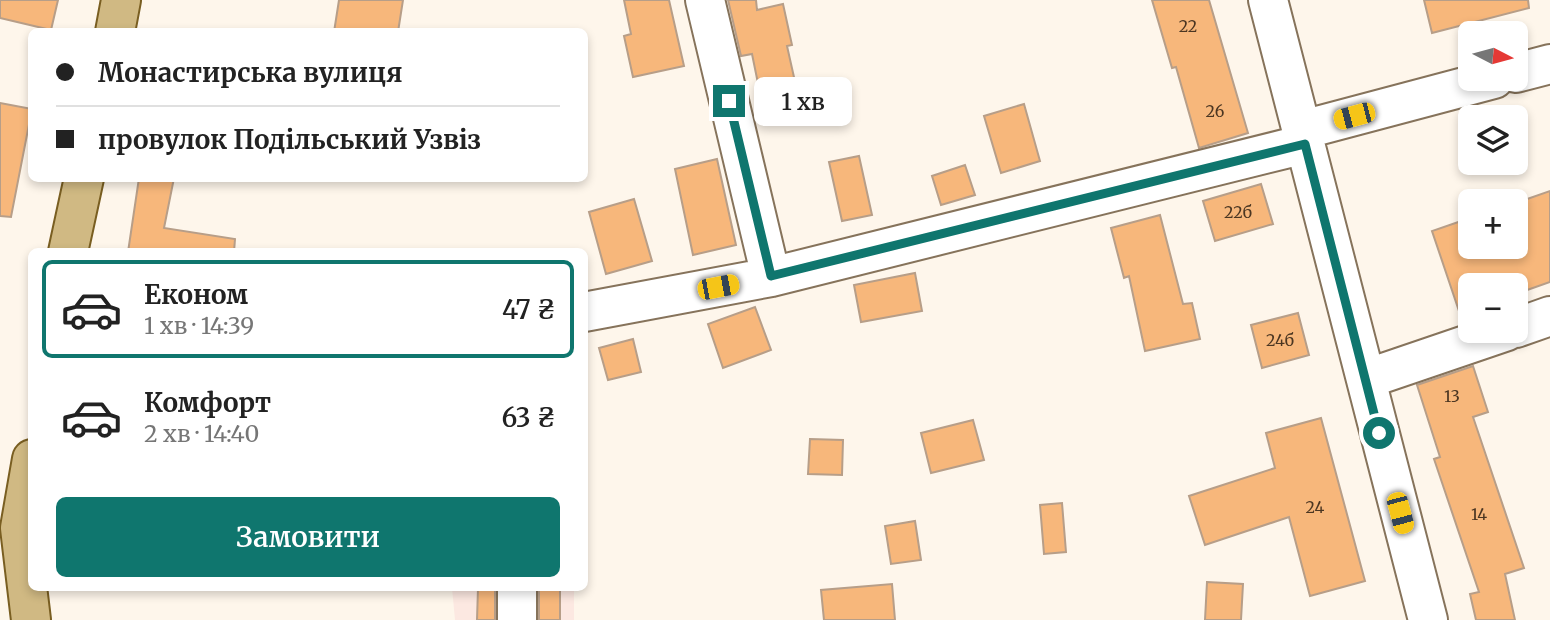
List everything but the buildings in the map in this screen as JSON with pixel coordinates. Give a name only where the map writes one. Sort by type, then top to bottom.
[{"type":"main road","points":[[116,28],[121,0]]},
{"type":"main road","points":[[69,248],[83,182]]},
{"type":"main road","points":[[28,482],[20,527],[31,620]]},
{"type":"street","points":[[705,0],[771,276]]},
{"type":"street","points":[[1268,0],[1428,620]]},
{"type":"street","points":[[1528,70],[1550,64]]},
{"type":"street","points":[[588,311],[771,276],[1303,137],[1458,90]]},
{"type":"street","points":[[1528,324],[1550,316]]},
{"type":"street","points":[[1366,379],[1472,343]]},
{"type":"street","points":[[517,591],[517,620]]},
{"type":"shaded area","points":[[452,591],[574,591],[574,620],[455,620]]},
{"type":"route","points":[[729,101],[771,276],[1305,144],[1379,433]]}]
